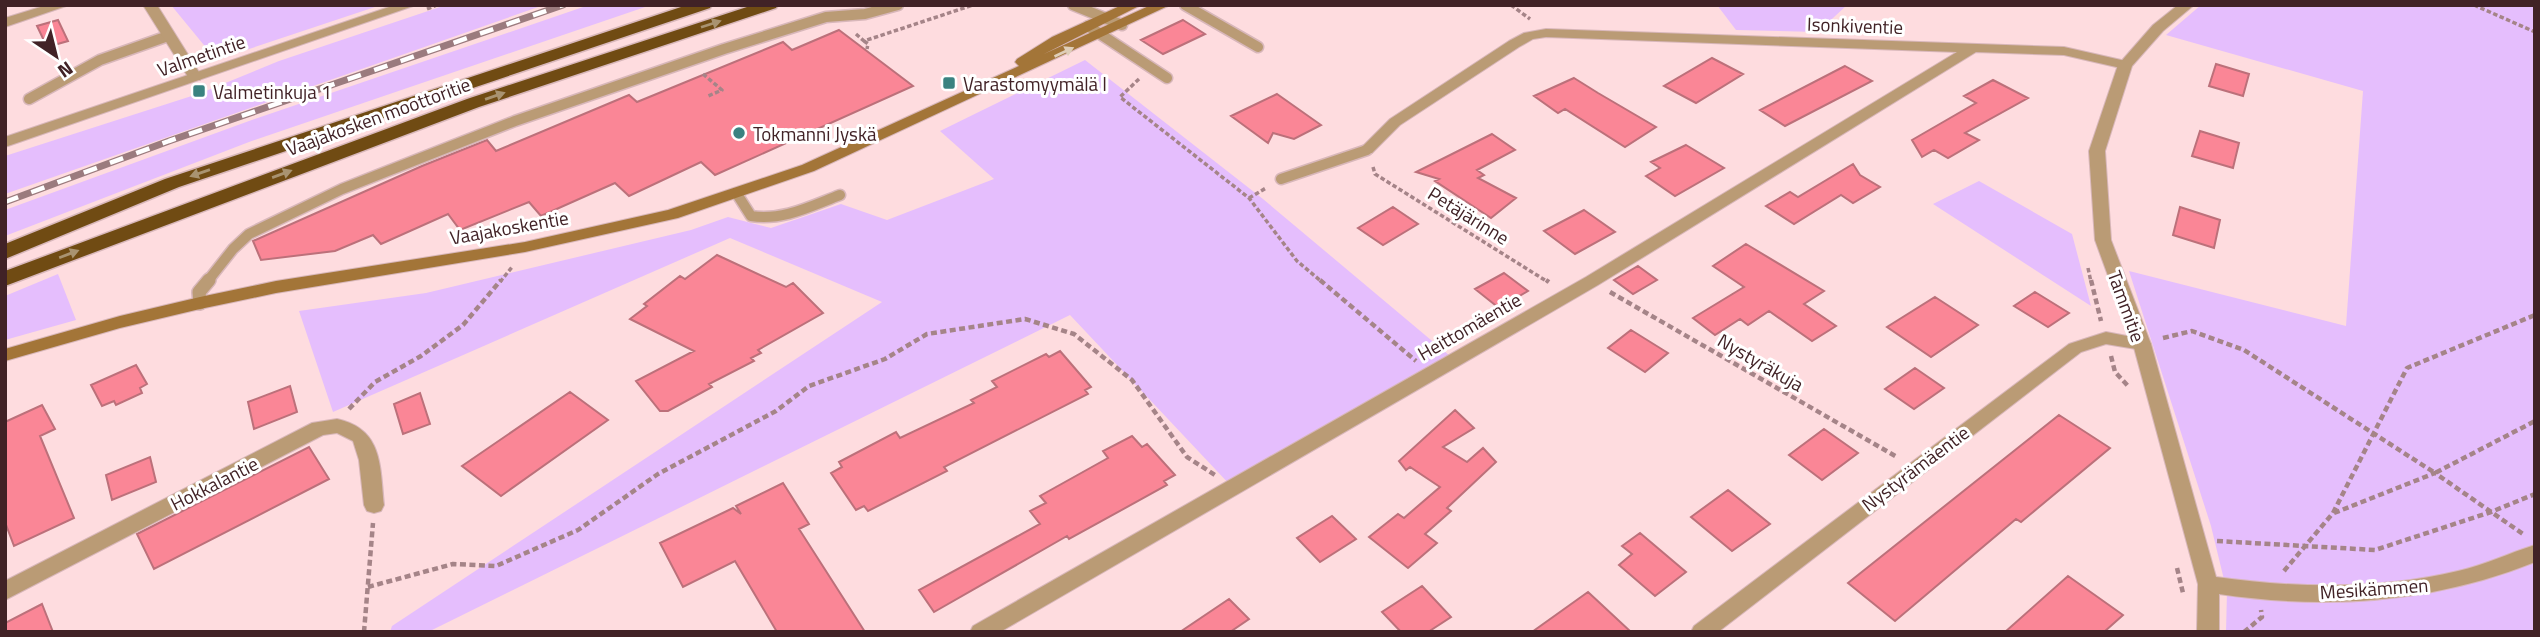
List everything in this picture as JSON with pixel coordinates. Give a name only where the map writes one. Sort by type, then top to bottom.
[{"type":"highway","name":"Vaajakosken moottoritie","points":[[5,252],[172,183],[443,90],[704,5]]},
{"type":"highway","name":"Vaajakosken moottoritie","points":[[5,279],[473,103],[770,5]]},
{"type":"main road","name":"Vaajakoskentie","points":[[1094,31],[1104,19],[1134,5]]},
{"type":"main road","name":"Vaajakoskentie","points":[[5,355],[120,322],[200,303],[276,287],[590,234],[672,214],[808,168],[1001,78],[1094,31],[1122,24],[1163,5]]},
{"type":"street","points":[[5,23],[62,5]]},
{"type":"street","points":[[150,5],[195,77]]},
{"type":"street","name":"Valmetintie","points":[[5,142],[409,5]]},
{"type":"street","name":"Tammitie","points":[[2187,5],[2158,28],[2125,65],[2097,150],[2103,240],[2142,344],[2208,583],[2208,632]]},
{"type":"street","name":"Isonkiventie","points":[[1367,150],[1395,122],[1514,44],[1529,36],[1546,33],[2064,51],[2125,65]]},
{"type":"street","name":"Heittomäentie","points":[[981,632],[1592,281],[1973,48]]},
{"type":"street","name":"Nystyrämäentie","points":[[1702,632],[2075,348],[2106,338],[2142,344]]},
{"type":"street","points":[[335,424],[351,428],[362,435],[374,505]]},
{"type":"street","name":"Hokkalantie","points":[[5,591],[319,428],[335,424]]},
{"type":"street","name":"Mesikämmen","points":[[2208,583],[2265,592],[2330,592],[2443,583],[2491,571],[2535,553]]},
{"type":"lane","points":[[200,303],[198,292],[233,249],[249,234],[342,189],[515,121],[724,49],[826,17],[865,14],[898,5]]},
{"type":"lane","points":[[1073,5],[1122,24]]},
{"type":"lane","points":[[1185,5],[1258,47]]},
{"type":"lane","points":[[1094,31],[1149,69],[1167,78]]},
{"type":"lane","points":[[29,99],[100,60],[168,36]]},
{"type":"lane","points":[[1281,179],[1367,150]]},
{"type":"lane","points":[[737,194],[751,216],[762,219],[783,216],[840,195]]},
{"type":"path","points":[[1511,5],[1533,21]]},
{"type":"path","points":[[2474,5],[2535,32]]},
{"type":"path","points":[[864,41],[868,44],[867,49]]},
{"type":"path","points":[[1149,69],[1120,97],[1249,198],[1297,261],[1430,373]]},
{"type":"path","name":"Petäjärinne","points":[[1367,150],[1375,174],[1569,293]]},
{"type":"path","points":[[335,424],[375,382],[421,356],[463,325],[517,261]]},
{"type":"path","name":"Nystyräkuja","points":[[1592,281],[1916,467]]},
{"type":"path","points":[[2265,592],[2333,513],[2407,368],[2535,315]]},
{"type":"path","points":[[368,587],[453,564],[496,566],[578,530],[658,474],[776,411],[808,386],[885,359],[927,334],[1025,319],[1074,334],[1132,380],[1187,457],[1232,487]]},
{"type":"path","points":[[2142,344],[2192,331],[2244,350],[2435,473],[2535,542]]},
{"type":"path","points":[[2333,513],[2435,473],[2535,421]]},
{"type":"path","points":[[2196,540],[2375,550],[2491,512],[2535,494]]},
{"type":"path","points":[[364,632],[374,505]]},
{"type":"path","points":[[2174,558],[2186,607]]},
{"type":"shaded area","points":[[171,5],[381,5],[228,56],[208,50]]},
{"type":"shaded area","points":[[446,5],[544,5],[5,194],[5,156],[201,93],[279,61]]},
{"type":"shaded area","points":[[589,5],[651,5],[249,142],[5,236],[5,210],[249,121]]},
{"type":"shaded area","points":[[1717,5],[1847,5],[1818,32],[1736,30]]},
{"type":"shaded area","points":[[2201,5],[2535,5],[2535,632],[2226,632],[2227,592],[2211,526],[2129,271],[2346,326],[2363,91],[2166,35]]},
{"type":"shaded area","points":[[1085,60],[1263,199],[1456,361],[1232,487],[1070,315],[428,632],[390,632],[392,626],[882,302],[730,238],[333,412],[299,311],[426,293],[691,230],[728,217],[771,228],[841,204],[887,220],[994,179],[940,131]]},
{"type":"shaded area","points":[[1979,181],[2072,234],[2091,306],[1933,204]]},
{"type":"shaded area","points":[[58,274],[76,320],[5,340],[5,296]]},
{"type":"building","points":[[58,20],[68,41],[47,47],[37,26]]},
{"type":"building","points":[[1183,20],[1205,34],[1163,54],[1141,40]]},
{"type":"building","points":[[839,30],[913,86],[715,175],[701,162],[629,196],[615,183],[541,216],[529,202],[460,230],[448,214],[381,244],[373,235],[335,251],[261,260],[253,241],[487,140],[496,151],[629,95],[637,102],[783,42],[792,50]]},
{"type":"building","points":[[1712,58],[1743,74],[1696,103],[1664,86]]},
{"type":"building","points":[[2216,64],[2249,74],[2243,96],[2209,86]]},
{"type":"building","points":[[1845,66],[1872,81],[1785,126],[1760,110]]},
{"type":"building","points":[[1574,78],[1656,127],[1625,147],[1565,109],[1558,113],[1534,96]]},
{"type":"building","points":[[1993,80],[2028,98],[1965,133],[1979,140],[1948,158],[1934,150],[1922,157],[1912,140],[1976,103],[1964,96]]},
{"type":"building","points":[[1277,94],[1321,125],[1294,139],[1273,133],[1268,143],[1231,116]]},
{"type":"building","points":[[2200,131],[2239,143],[2233,168],[2192,156]]},
{"type":"building","points":[[1492,134],[1515,150],[1477,170],[1484,175],[1478,178],[1516,198],[1491,218],[1435,181],[1439,179],[1416,172]]},
{"type":"building","points":[[1686,145],[1724,168],[1675,196],[1646,176],[1660,168],[1651,162]]},
{"type":"building","points":[[1853,164],[1860,175],[1880,187],[1853,203],[1841,195],[1794,224],[1766,206],[1790,192],[1798,197]]},
{"type":"building","points":[[1393,207],[1418,224],[1383,245],[1358,228]]},
{"type":"building","points":[[2180,207],[2220,220],[2214,248],[2173,235]]},
{"type":"building","points":[[1584,210],[1615,232],[1575,254],[1544,231]]},
{"type":"building","points":[[1746,244],[1824,291],[1804,304],[1836,326],[1812,341],[1769,311],[1748,325],[1740,319],[1715,335],[1693,318],[1744,287],[1713,266]]},
{"type":"building","points":[[717,255],[786,287],[793,283],[823,313],[758,350],[761,353],[751,358],[754,361],[709,384],[712,387],[668,411],[660,411],[636,381],[694,351],[630,319],[647,306],[644,304],[680,276],[685,279]]},
{"type":"building","points":[[1638,266],[1657,280],[1633,294],[1614,280]]},
{"type":"building","points":[[1504,273],[1528,291],[1499,308],[1475,289]]},
{"type":"building","points":[[2035,292],[2069,313],[2048,327],[2014,306]]},
{"type":"building","points":[[1935,297],[1978,325],[1931,357],[1887,327]]},
{"type":"building","points":[[1631,330],[1668,353],[1645,372],[1608,348]]},
{"type":"building","points":[[1060,351],[1091,387],[1085,390],[1088,394],[944,467],[947,471],[868,511],[864,506],[856,510],[831,473],[842,467],[839,462],[896,432],[900,438],[974,403],[971,400],[997,387],[992,381],[1046,354],[1049,357]]},
{"type":"building","points":[[136,365],[147,384],[140,388],[142,393],[116,405],[114,401],[102,406],[91,385]]},
{"type":"building","points":[[1915,368],[1944,388],[1914,409],[1885,389]]},
{"type":"building","points":[[290,386],[297,412],[254,429],[248,402]]},
{"type":"building","points":[[570,392],[608,420],[501,496],[462,466]]},
{"type":"building","points":[[420,393],[430,424],[403,434],[394,404]]},
{"type":"building","points":[[42,405],[55,429],[40,436],[74,518],[14,546],[5,522],[5,422]]},
{"type":"building","points":[[1455,410],[1474,428],[1443,447],[1467,462],[1483,448],[1496,462],[1447,508],[1451,511],[1425,534],[1437,543],[1408,568],[1369,537],[1398,514],[1404,518],[1440,487],[1410,467],[1406,470],[1399,461]]},
{"type":"building","points":[[2059,415],[2110,448],[2021,522],[2016,519],[1895,621],[1848,583]]},
{"type":"building","points":[[1824,429],[1858,453],[1822,480],[1789,455]]},
{"type":"building","points":[[1132,436],[1142,447],[1147,444],[1175,475],[1164,481],[1167,485],[1069,539],[1067,536],[934,612],[919,590],[1040,524],[1030,511],[1046,503],[1040,496],[1108,458],[1103,451]]},
{"type":"building","points":[[309,447],[329,479],[154,569],[137,534]]},
{"type":"building","points":[[150,457],[156,482],[112,500],[106,475]]},
{"type":"building","points":[[783,483],[809,524],[799,529],[865,632],[777,632],[735,561],[683,587],[660,543],[733,508],[741,514],[736,506]]},
{"type":"building","points":[[1728,490],[1770,524],[1732,551],[1691,517]]},
{"type":"building","points":[[1332,516],[1356,539],[1320,562],[1297,538]]},
{"type":"building","points":[[1640,533],[1686,572],[1655,596],[1619,565],[1632,554],[1622,546]]},
{"type":"building","points":[[2068,576],[2123,615],[2104,632],[2005,632]]},
{"type":"building","points":[[1422,586],[1451,617],[1428,632],[1401,632],[1382,612]]},
{"type":"building","points":[[1588,592],[1631,632],[1532,632]]},
{"type":"building","points":[[1229,599],[1249,619],[1230,632],[1180,632]]},
{"type":"building","points":[[42,604],[53,632],[5,632],[5,623]]},
{"type":"railway","points":[[5,202],[169,141],[563,5]]},
{"type":"place","name":"Varastomyymälä I","points":[[949,83]]},
{"type":"place","name":"Valmetinkuja 1","points":[[199,91]]},
{"type":"place","name":"Tokmanni Jyskä","points":[[739,133]]}]
